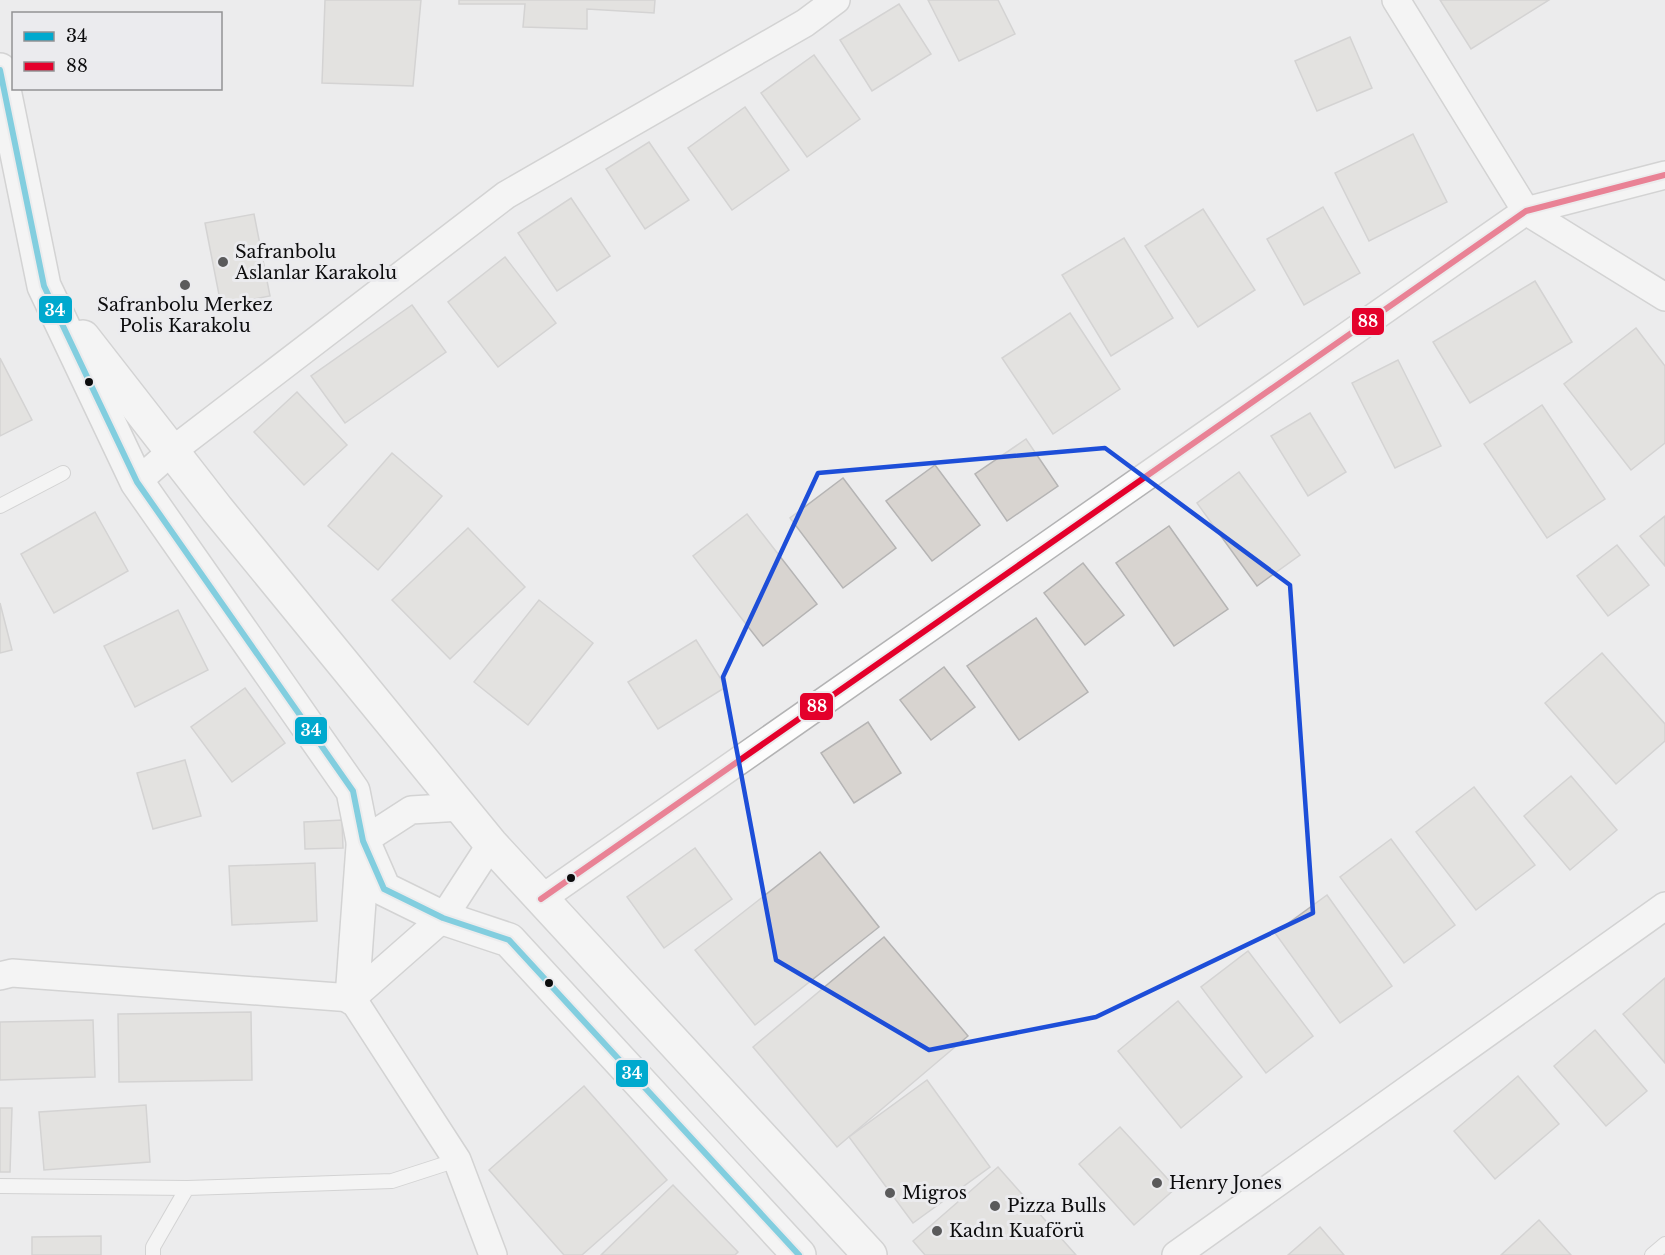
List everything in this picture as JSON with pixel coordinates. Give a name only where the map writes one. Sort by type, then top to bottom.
[{"type":"street","points":[[137,482],[172,451],[506,195],[805,22],[836,0]]},
{"type":"street","points":[[1396,0],[1526,211],[1665,297]]},
{"type":"street","points":[[0,70],[44,286],[137,482],[353,791],[363,841],[384,890],[443,918],[509,940],[800,1255]]},
{"type":"street","points":[[541,899],[1526,211],[1665,175]]},
{"type":"street","points":[[44,286],[217,509],[491,844],[870,1255]]},
{"type":"street","points":[[363,841],[411,810],[461,807]]},
{"type":"street","points":[[363,841],[352,998],[457,1160],[493,1255]]},
{"type":"street","points":[[0,976],[12,973],[352,998],[443,918],[491,844]]},
{"type":"street","points":[[1176,1255],[1665,906]]},
{"type":"lane","points":[[0,506],[63,473]]},
{"type":"lane","points":[[0,1186],[187,1188],[392,1181],[457,1160]]},
{"type":"lane","points":[[153,1255],[153,1247],[187,1188]]},
{"type":"lane","points":[[1652,1255],[1665,1244]]},
{"type":"highlighted area","points":[[1105,448],[1290,585],[1313,913],[1096,1017],[929,1050],[776,960],[723,677],[818,473]]},
{"type":"building","points":[[325,0],[421,0],[413,86],[322,83]]},
{"type":"building","points":[[459,0],[655,0],[654,13],[587,9],[587,29],[523,27],[525,4],[459,4]]},
{"type":"building","points":[[928,0],[998,0],[1015,34],[959,61]]},
{"type":"building","points":[[1440,0],[1549,0],[1471,49]]},
{"type":"building","points":[[899,4],[931,54],[872,91],[840,40]]},
{"type":"building","points":[[1350,37],[1372,88],[1317,111],[1295,61]]},
{"type":"building","points":[[814,55],[860,119],[807,157],[761,93]]},
{"type":"building","points":[[745,107],[789,170],[732,210],[688,148]]},
{"type":"building","points":[[1413,134],[1447,202],[1369,241],[1335,173]]},
{"type":"building","points":[[649,142],[689,200],[645,229],[606,169]]},
{"type":"building","points":[[571,198],[610,256],[557,291],[518,233]]},
{"type":"building","points":[[1323,207],[1360,273],[1304,305],[1267,239]]},
{"type":"building","points":[[1203,209],[1255,290],[1198,327],[1145,246]]},
{"type":"building","points":[[254,214],[270,296],[221,305],[205,223]]},
{"type":"building","points":[[1124,238],[1173,318],[1111,356],[1062,275]]},
{"type":"building","points":[[505,257],[556,323],[498,367],[448,302]]},
{"type":"building","points":[[1535,281],[1572,342],[1470,403],[1433,342]]},
{"type":"building","points":[[412,305],[446,352],[345,423],[311,376]]},
{"type":"building","points":[[1070,313],[1120,389],[1053,434],[1002,358]]},
{"type":"building","points":[[1636,328],[1665,366],[1665,443],[1631,470],[1564,384]]},
{"type":"building","points":[[0,358],[32,420],[0,436]]},
{"type":"building","points":[[1398,360],[1441,446],[1395,468],[1352,383]]},
{"type":"building","points":[[297,392],[347,445],[304,485],[254,432]]},
{"type":"building","points":[[1542,405],[1605,499],[1547,538],[1484,444]]},
{"type":"building","points":[[1310,413],[1346,472],[1308,496],[1271,436]]},
{"type":"building","points":[[1026,439],[1058,486],[1007,521],[975,474]]},
{"type":"building","points":[[392,453],[442,496],[378,570],[328,526]]},
{"type":"building","points":[[935,465],[980,525],[932,561],[886,501]]},
{"type":"building","points":[[1239,472],[1300,555],[1257,586],[1197,503]]},
{"type":"building","points":[[843,478],[896,548],[843,588],[790,518]]},
{"type":"building","points":[[95,512],[128,571],[54,613],[21,554]]},
{"type":"building","points":[[747,514],[817,604],[763,646],[693,556]]},
{"type":"building","points":[[1665,516],[1665,566],[1640,536]]},
{"type":"building","points":[[1169,526],[1228,609],[1174,646],[1116,563]]},
{"type":"building","points":[[468,528],[525,587],[450,659],[392,600]]},
{"type":"building","points":[[1617,545],[1649,585],[1608,616],[1577,576]]},
{"type":"building","points":[[1083,563],[1124,615],[1085,645],[1044,593]]},
{"type":"building","points":[[539,600],[593,643],[528,725],[474,682]]},
{"type":"building","points":[[0,603],[12,650],[0,653]]},
{"type":"building","points":[[178,610],[208,670],[135,707],[104,646]]},
{"type":"building","points":[[1036,618],[1088,692],[1019,740],[967,666]]},
{"type":"building","points":[[696,640],[726,687],[658,729],[628,682]]},
{"type":"building","points":[[1602,653],[1665,724],[1665,741],[1616,784],[1545,703]]},
{"type":"building","points":[[944,667],[975,707],[931,740],[900,700]]},
{"type":"building","points":[[245,688],[285,743],[232,782],[191,727]]},
{"type":"building","points":[[868,722],[901,773],[854,803],[821,753]]},
{"type":"building","points":[[185,760],[201,816],[153,829],[137,773]]},
{"type":"building","points":[[1571,776],[1617,830],[1570,870],[1524,816]]},
{"type":"building","points":[[1474,787],[1535,865],[1476,910],[1416,832]]},
{"type":"building","points":[[342,820],[343,848],[305,849],[304,822]]},
{"type":"building","points":[[1391,839],[1455,925],[1404,963],[1340,877]]},
{"type":"building","points":[[695,848],[732,899],[664,948],[627,897]]},
{"type":"building","points":[[820,852],[879,927],[755,1025],[695,950]]},
{"type":"building","points":[[315,863],[317,921],[232,925],[229,866]]},
{"type":"building","points":[[1327,895],[1392,986],[1340,1023],[1275,933]]},
{"type":"building","points":[[884,937],[968,1036],[837,1147],[753,1047]]},
{"type":"building","points":[[1248,951],[1313,1036],[1266,1073],[1201,987]]},
{"type":"building","points":[[1665,978],[1665,1063],[1623,1014]]},
{"type":"building","points":[[1178,1001],[1242,1077],[1181,1128],[1118,1051]]},
{"type":"building","points":[[251,1012],[252,1080],[119,1082],[118,1014]]},
{"type":"building","points":[[93,1020],[95,1077],[0,1080],[0,1022]]},
{"type":"building","points":[[1595,1030],[1647,1091],[1606,1126],[1554,1066]]},
{"type":"building","points":[[1518,1076],[1559,1124],[1495,1179],[1454,1131]]},
{"type":"building","points":[[927,1080],[990,1167],[913,1223],[849,1137]]},
{"type":"building","points":[[584,1086],[667,1180],[582,1255],[564,1255],[489,1170]]},
{"type":"building","points":[[146,1105],[150,1162],[44,1170],[39,1112]]},
{"type":"building","points":[[0,1108],[12,1108],[10,1172],[0,1172]]},
{"type":"building","points":[[1120,1127],[1176,1188],[1134,1225],[1079,1164]]},
{"type":"building","points":[[998,1167],[1076,1255],[925,1255],[913,1241]]},
{"type":"building","points":[[673,1185],[738,1252],[735,1255],[601,1255]]},
{"type":"building","points":[[1539,1220],[1571,1255],[1501,1255]]},
{"type":"building","points":[[1320,1227],[1344,1255],[1288,1255]]},
{"type":"building","points":[[101,1236],[101,1255],[32,1255],[32,1237]]},
{"type":"transit line","name":"34","points":[[0,70],[44,286],[137,482],[353,791],[363,841],[384,889],[443,918],[509,940],[799,1255]]},
{"type":"transit line","name":"88","points":[[541,899],[1526,211],[1665,175]]},
{"type":"place","name":"Safranbolu Aslanlar Karakolu","points":[[223,262]]},
{"type":"place","name":"Safranbolu Merkez Polis Karakolu","points":[[185,285]]},
{"type":"place","name":"Henry Jones","points":[[1157,1183]]},
{"type":"place","name":"Migros","points":[[890,1193]]},
{"type":"place","name":"Pizza Bulls","points":[[995,1206]]},
{"type":"place","name":"Kadın Kuaförü","points":[[937,1231]]}]
